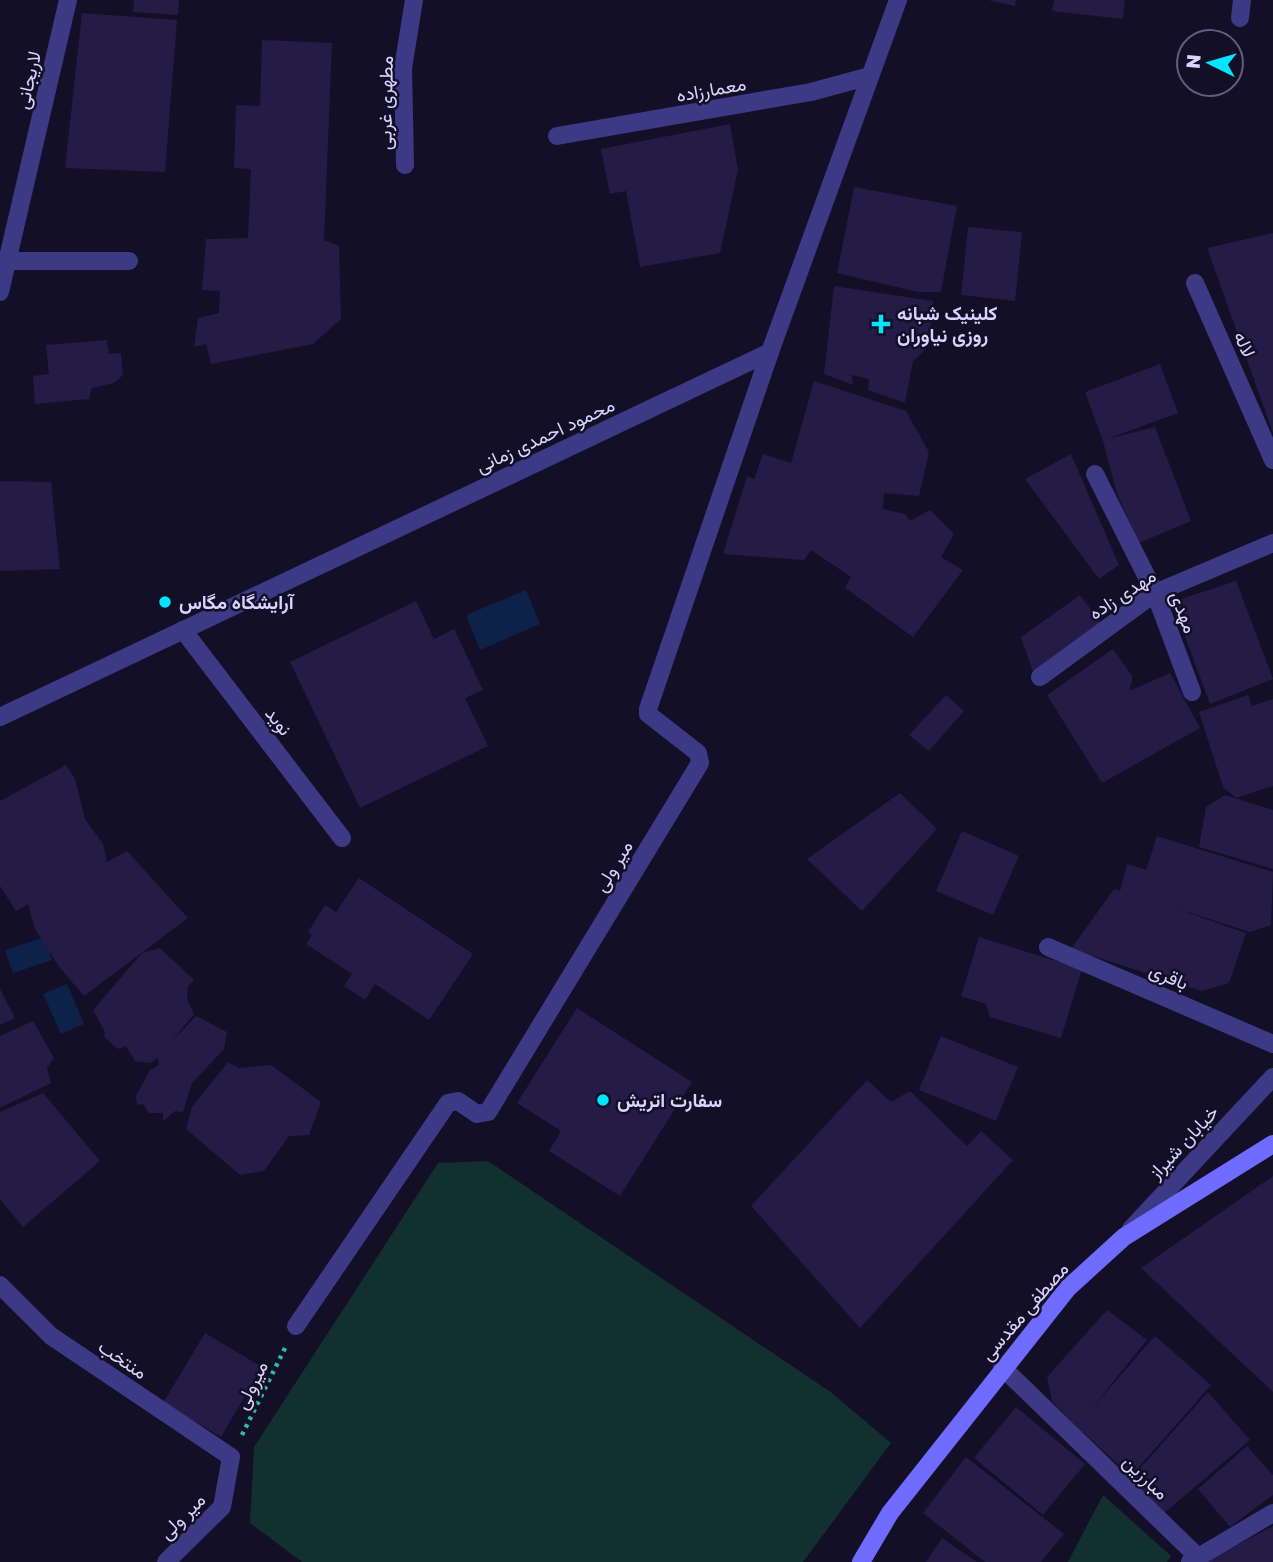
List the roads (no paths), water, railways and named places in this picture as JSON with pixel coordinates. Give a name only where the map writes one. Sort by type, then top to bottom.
[{"type":"main road","name":"مصطفی مقدسی","points":[[861,1562],[890,1513],[1002,1367],[1068,1288],[1124,1237],[1273,1144]]},
{"type":"street","name":"لاریجانی","points":[[0,292],[68,0]]},
{"type":"street","name":"مطهری غربی","points":[[405,165],[403,68],[414,0]]},
{"type":"street","points":[[770,352],[898,0]]},
{"type":"street","name":"معمارزاده","points":[[557,136],[811,92],[870,76]]},
{"type":"street","points":[[9,261],[129,261]]},
{"type":"street","name":"لاله","points":[[1195,283],[1273,460]]},
{"type":"street","name":"محمود احمدی زمانی","points":[[0,718],[770,352]]},
{"type":"street","name":"میر ولی","points":[[296,1326],[448,1103],[458,1101],[477,1114],[488,1112],[700,763],[698,753],[648,714],[648,709],[770,352]]},
{"type":"street","name":"مهدی","points":[[1095,474],[1155,593],[1192,692]]},
{"type":"street","name":"مهدی زاده","points":[[1040,677],[1155,593],[1273,543]]},
{"type":"street","name":"نوید","points":[[183,630],[342,838]]},
{"type":"street","name":"باقری","points":[[1048,947],[1273,1044]]},
{"type":"street","name":"خیابان شیراز","points":[[1124,1237],[1273,1077]]},
{"type":"street","name":"منتخب","points":[[0,1285],[51,1336],[231,1457]]},
{"type":"street","name":"مبارزین","points":[[1002,1367],[1194,1560],[1273,1513]]},
{"type":"street","name":"میر ولی","points":[[166,1562],[222,1507],[226,1498],[231,1457]]},
{"type":"water","points":[[526,590],[540,624],[480,650],[466,615]]},
{"type":"water","points":[[45,937],[52,960],[13,973],[5,950]]},
{"type":"water","points":[[67,984],[84,1024],[61,1034],[43,994]]},
{"type":"place","name":"کلینیک شبانه روزی نیاوران","points":[[881,324]]},
{"type":"place","name":"آرایشگاه مگاس","points":[[165,602]]},
{"type":"place","name":"سفارت اتریش","points":[[603,1100]]}]
